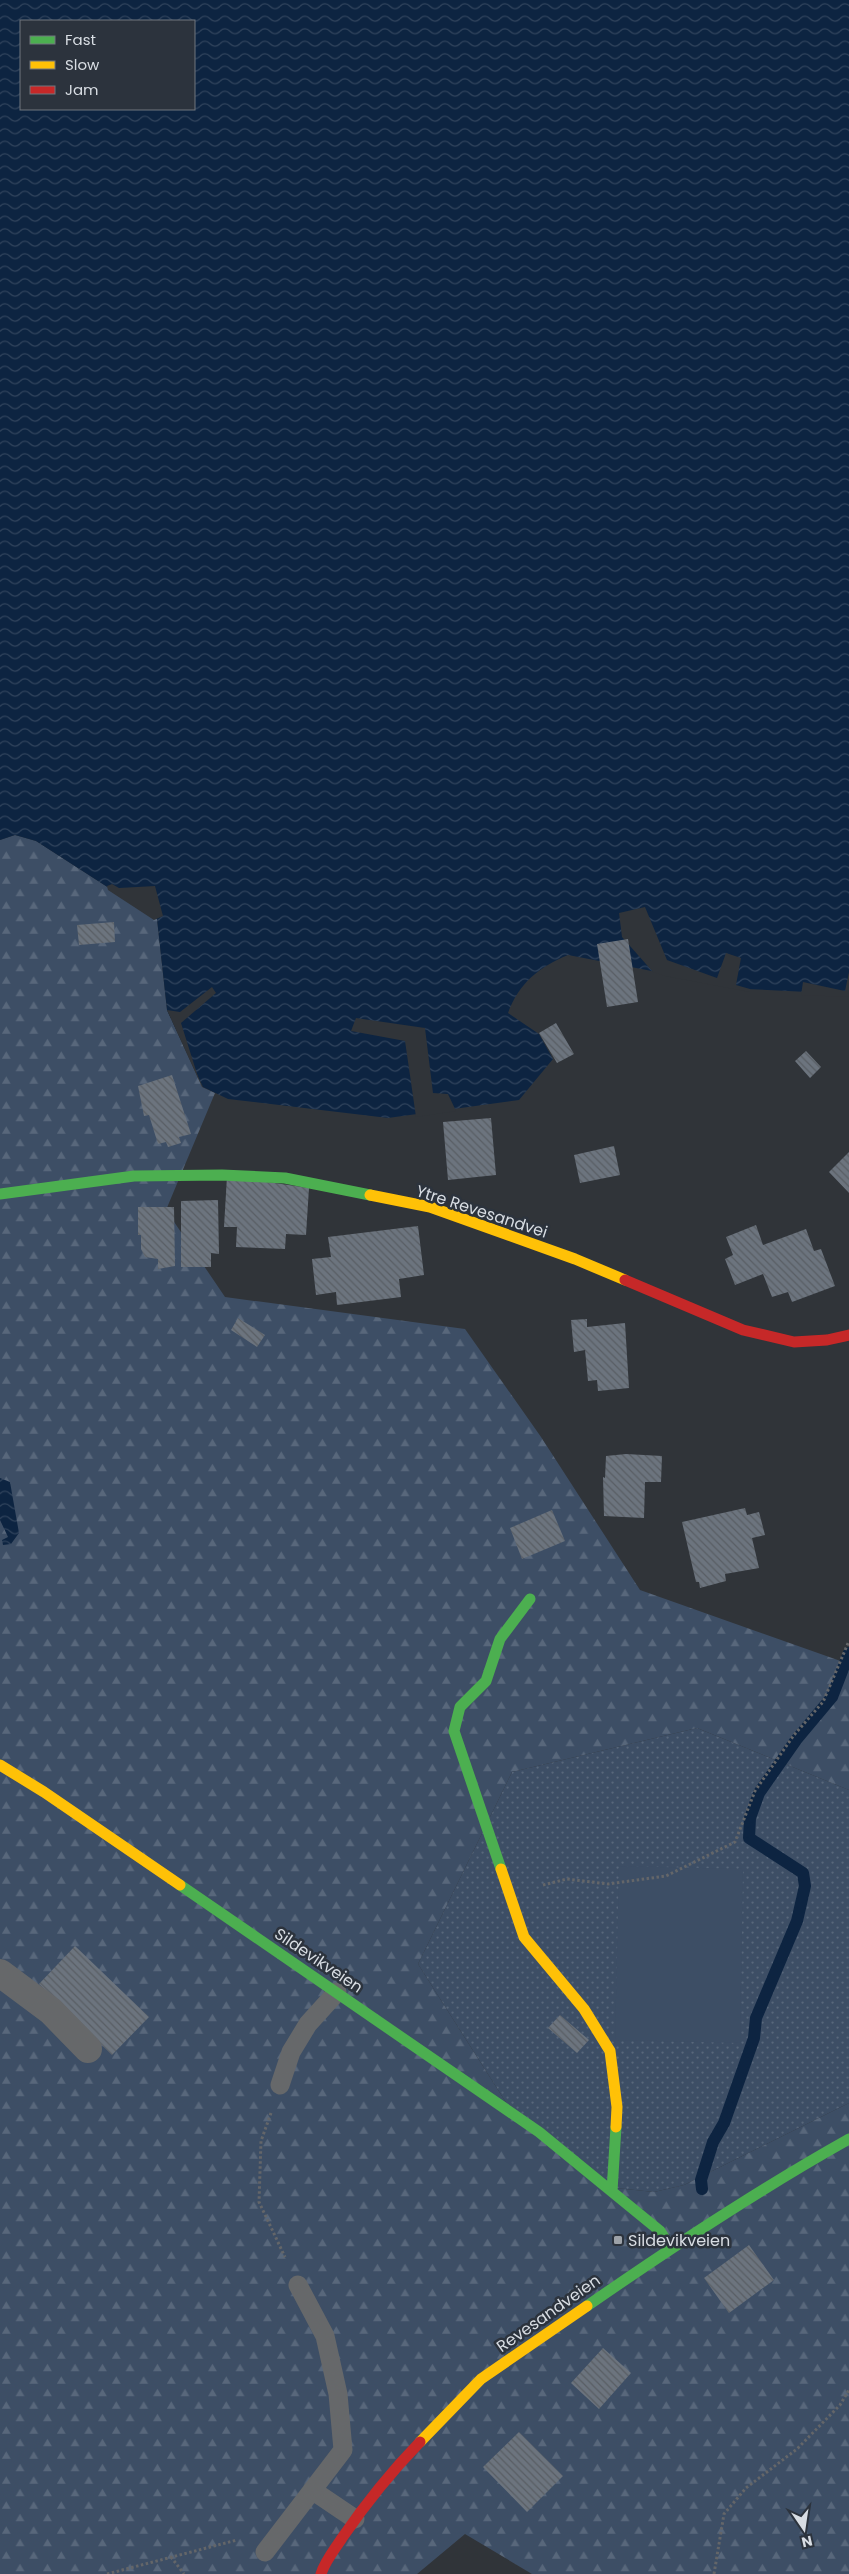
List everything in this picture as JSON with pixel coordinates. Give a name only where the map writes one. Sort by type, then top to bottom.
[{"type":"street","name":"Ytre Revesandvei","points":[[0,1194],[134,1176],[222,1175],[285,1178],[430,1208],[575,1259],[743,1330],[794,1342],[827,1340],[849,1335]]},
{"type":"street","points":[[530,1600],[500,1639],[486,1681],[460,1707],[454,1731],[524,1937],[584,2009],[610,2051],[617,2107],[615,2173],[612,2191]]},
{"type":"street","name":"Sildevikveien","points":[[0,1765],[52,1798],[540,2132],[660,2230],[671,2248]]},
{"type":"street","points":[[0,1973],[51,2012],[88,2049]]},
{"type":"street","name":"Revesandveien","points":[[321,2574],[324,2565],[355,2519],[390,2473],[481,2379],[671,2248],[799,2167],[849,2139]]},
{"type":"lane","points":[[280,2085],[291,2052],[308,2024],[337,1992]]},
{"type":"lane","points":[[265,2552],[343,2450],[338,2394],[325,2336],[298,2285]]},
{"type":"lane","points":[[312,2490],[355,2519]]},
{"type":"path","points":[[509,1892],[567,1879],[608,1884],[666,1876],[735,1842],[756,1791],[794,1735],[823,1702],[849,1641]]},
{"type":"path","points":[[280,2085],[261,2141],[259,2202],[298,2285]]},
{"type":"path","points":[[714,2574],[724,2514],[746,2488],[797,2448],[840,2405],[849,2390]]},
{"type":"path","points":[[108,2574],[283,2528]]},
{"type":"path","points":[[171,2557],[184,2574]]},
{"type":"green space","points":[[15,835],[36,841],[157,919],[167,1010],[202,1087],[215,1093],[166,1210],[225,1297],[465,1329],[541,1437],[640,1590],[849,1664],[849,1790],[697,1728],[512,1772],[418,1964],[519,2123],[616,2188],[654,2192],[684,2185],[849,2103],[849,2574],[532,2574],[465,2534],[417,2574],[0,2574],[0,840]]},
{"type":"green space","points":[[697,1728],[849,1790],[849,2103],[684,2185],[654,2192],[616,2188],[519,2123],[418,1964],[512,1772]]},
{"type":"green space","points":[[619,1866],[743,1869],[740,2043],[615,2040]]},
{"type":"water","points":[[0,0],[849,0],[849,994],[746,989],[568,955],[548,965],[531,977],[518,993],[508,1013],[539,1034],[553,1059],[519,1100],[388,1118],[228,1099],[203,1087],[167,1010],[157,919],[36,841],[15,835],[0,840]]},
{"type":"water","points":[[0,1478],[10,1482],[19,1533],[11,1544],[3,1545],[2,1540],[8,1537],[0,1520]]},
{"type":"pier","points":[[112,884],[119,888],[155,886],[163,916],[154,920],[108,890],[107,886]]},
{"type":"pier","points":[[645,907],[667,960],[717,978],[726,953],[741,958],[736,985],[750,989],[750,992],[653,972],[622,937],[619,913]]},
{"type":"pier","points":[[849,972],[849,997],[801,995],[803,982],[845,991]]},
{"type":"pier","points":[[212,987],[216,993],[181,1023],[199,1080],[167,1010],[180,1012]]},
{"type":"pier","points":[[356,1018],[425,1028],[433,1093],[448,1094],[456,1111],[416,1117],[405,1041],[351,1031]]},
{"type":"building","points":[[114,922],[115,942],[79,945],[77,925]]},
{"type":"building","points":[[628,939],[638,1002],[607,1007],[597,944]]},
{"type":"building","points":[[556,1023],[574,1054],[557,1063],[539,1033]]},
{"type":"building","points":[[806,1051],[821,1067],[810,1078],[795,1061]]},
{"type":"building","points":[[172,1075],[191,1134],[179,1137],[181,1143],[168,1147],[166,1142],[158,1144],[149,1115],[144,1116],[138,1086]]},
{"type":"building","points":[[491,1118],[496,1175],[448,1180],[443,1122]]},
{"type":"building","points":[[614,1146],[620,1175],[580,1183],[574,1155]]},
{"type":"building","points":[[849,1152],[849,1193],[829,1172]]},
{"type":"building","points":[[227,1176],[309,1188],[306,1235],[286,1234],[285,1249],[236,1247],[237,1227],[224,1227]]},
{"type":"building","points":[[218,1200],[219,1254],[211,1253],[211,1267],[181,1267],[181,1201]]},
{"type":"building","points":[[138,1207],[174,1207],[175,1266],[158,1269],[158,1259],[145,1257],[141,1249],[141,1235],[138,1235]]},
{"type":"building","points":[[756,1225],[763,1245],[806,1229],[814,1251],[821,1249],[835,1286],[792,1302],[788,1292],[772,1297],[763,1274],[735,1285],[725,1259],[733,1255],[726,1237]]},
{"type":"building","points":[[418,1226],[424,1275],[399,1279],[401,1297],[337,1305],[336,1292],[316,1295],[312,1259],[331,1257],[328,1237]]},
{"type":"building","points":[[238,1318],[265,1335],[257,1347],[231,1330]]},
{"type":"building","points":[[587,1319],[587,1327],[625,1323],[629,1388],[598,1391],[597,1380],[588,1381],[585,1350],[574,1352],[571,1320]]},
{"type":"building","points":[[626,1454],[662,1456],[661,1482],[645,1482],[644,1518],[604,1516],[603,1477],[605,1478],[606,1456]]},
{"type":"building","points":[[745,1508],[747,1515],[759,1512],[765,1535],[752,1538],[759,1568],[725,1574],[726,1581],[700,1588],[699,1582],[696,1582],[682,1522]]},
{"type":"building","points":[[552,1510],[565,1541],[522,1559],[510,1528]]},
{"type":"building","points":[[75,1946],[149,2017],[112,2055],[39,1984]]},
{"type":"building","points":[[560,2015],[589,2040],[577,2053],[548,2028]]},
{"type":"building","points":[[749,2245],[774,2280],[729,2313],[704,2278]]},
{"type":"building","points":[[603,2348],[631,2373],[599,2409],[571,2383]]},
{"type":"building","points":[[519,2432],[563,2476],[527,2512],[483,2467]]},
{"type":"waterway","points":[[702,2189],[701,2180],[713,2142],[724,2123],[754,2038],[756,2018],[797,1921],[805,1886],[803,1873],[749,1838],[750,1818],[759,1793],[796,1740],[832,1697],[849,1653]]},
{"type":"traffic: fast","points":[[0,1194],[134,1176],[222,1175],[285,1178],[370,1195]]},
{"type":"traffic: fast","points":[[501,1869],[454,1731],[460,1707],[486,1681],[500,1639],[530,1599]]},
{"type":"traffic: fast","points":[[180,1885],[539,2132],[660,2231],[671,2248]]},
{"type":"traffic: fast","points":[[612,2191],[616,2127]]},
{"type":"traffic: fast","points":[[587,2306],[716,2220],[782,2178],[849,2139]]},
{"type":"traffic: slow","points":[[370,1195],[430,1207],[575,1259],[625,1280]]},
{"type":"traffic: slow","points":[[0,1765],[44,1792],[180,1885]]},
{"type":"traffic: slow","points":[[501,1869],[524,1937],[584,2009],[610,2051],[617,2107],[616,2127]]},
{"type":"traffic: slow","points":[[420,2442],[481,2379],[587,2306]]},
{"type":"traffic: jam","points":[[625,1280],[743,1330],[794,1342],[827,1340],[849,1335]]},
{"type":"traffic: jam","points":[[321,2574],[330,2555],[360,2512],[420,2442]]},
{"type":"place","name":"Sildevikveien","points":[[618,2240]]}]
